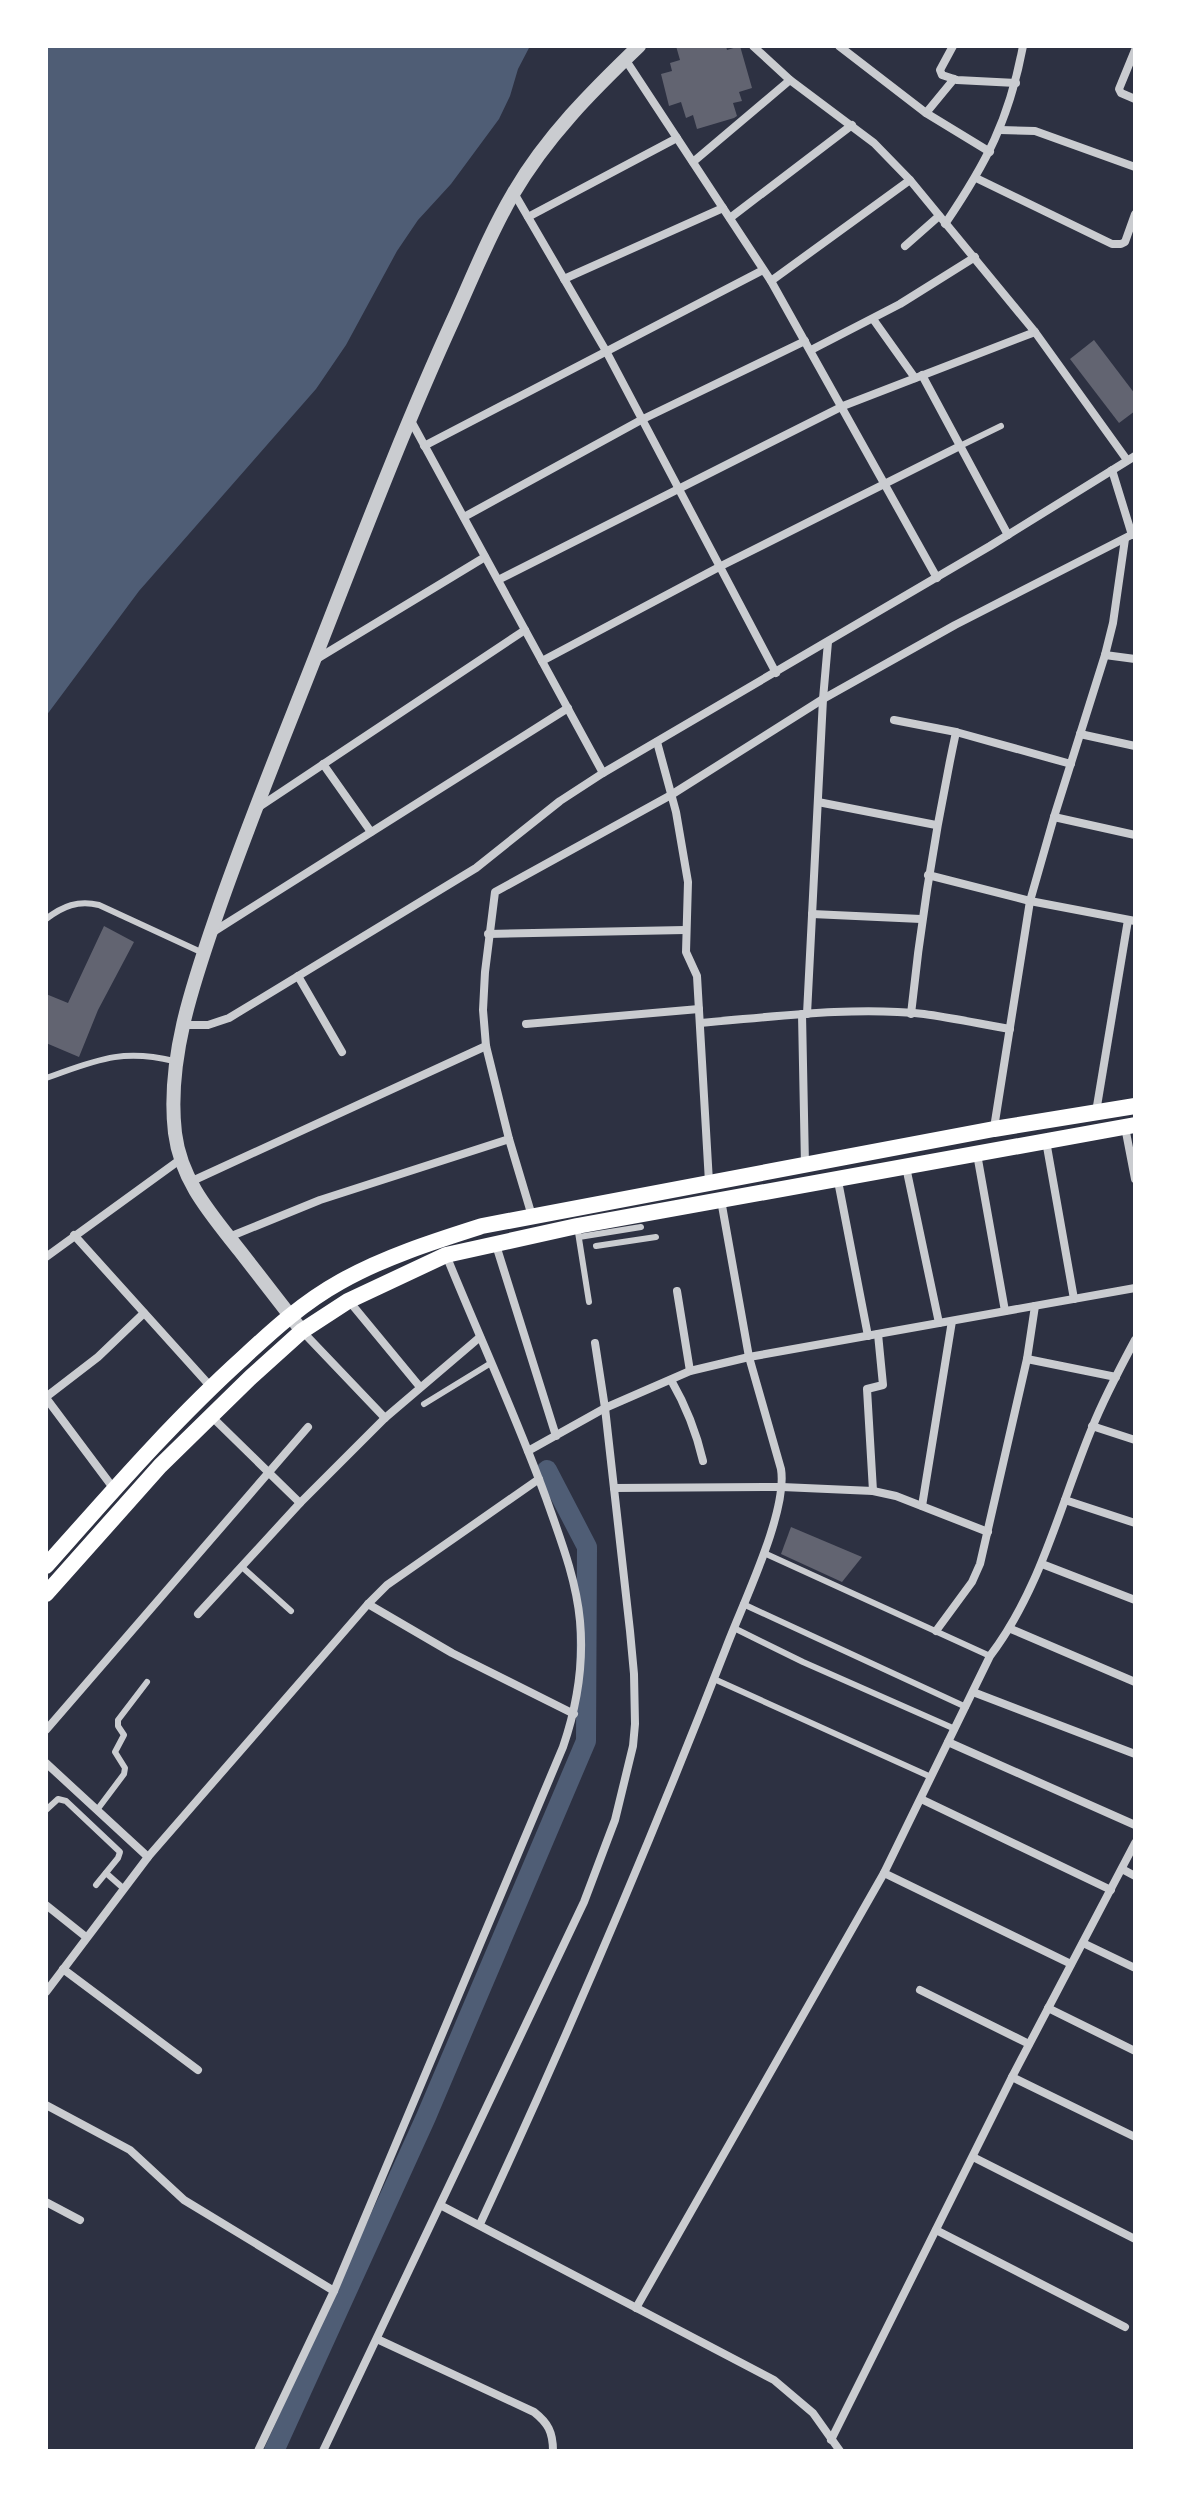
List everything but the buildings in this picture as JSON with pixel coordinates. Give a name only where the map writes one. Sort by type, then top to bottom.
[{"type":"main road","points":[[46,1566],[211,1387],[290,1315],[340,1282],[379,1264],[482,1226],[994,1129],[1135,1106]]},
{"type":"main road","points":[[46,1594],[160,1466],[302,1331],[348,1301],[446,1255],[495,1242],[640,1221],[721,1200],[1130,1126]]},
{"type":"street","points":[[385,1418],[302,1331],[214,1220],[190,1182],[175,1135],[173,1111],[183,1025],[203,953],[314,660],[409,417],[493,231],[544,146],[586,97],[639,46]]},
{"type":"street","points":[[183,1025],[208,1025],[229,1018],[476,868],[560,801],[603,773],[937,578],[1131,458],[1035,332],[910,180],[852,125],[790,80],[753,46]]},
{"type":"street","points":[[953,46],[940,70],[942,75],[954,79],[1016,83]]},
{"type":"street","points":[[905,246],[942,220],[976,178],[1000,130],[1016,83],[1023,46]]},
{"type":"street","points":[[845,48],[926,113],[990,152]]},
{"type":"street","points":[[1135,50],[1119,89],[1135,99]]},
{"type":"street","points":[[625,59],[771,281],[937,578]]},
{"type":"street","points":[[926,113],[954,79]]},
{"type":"street","points":[[693,162],[790,80]]},
{"type":"street","points":[[730,218],[852,125]]},
{"type":"street","points":[[1000,130],[1035,131],[1135,167]]},
{"type":"street","points":[[528,217],[677,138]]},
{"type":"street","points":[[976,178],[1112,244],[1125,242],[1135,214]]},
{"type":"street","points":[[771,281],[910,180]]},
{"type":"street","points":[[514,193],[606,351],[776,673]]},
{"type":"street","points":[[564,279],[723,208]]},
{"type":"street","points":[[811,350],[900,304],[975,257]]},
{"type":"street","points":[[424,446],[763,270]]},
{"type":"street","points":[[873,319],[919,376],[1008,535]]},
{"type":"street","points":[[498,580],[843,406],[1035,332]]},
{"type":"street","points":[[464,517],[641,420],[805,341]]},
{"type":"street","points":[[409,417],[603,773]]},
{"type":"street","points":[[542,661],[721,566],[960,446]]},
{"type":"street","points":[[994,1129],[1030,901],[1105,655],[1130,536],[1112,470]]},
{"type":"street","points":[[532,1216],[486,1046],[483,1010],[488,934],[493,898],[499,889],[671,795],[823,699],[955,625],[1130,536]]},
{"type":"street","points":[[314,660],[485,557]]},
{"type":"street","points":[[256,809],[525,630]]},
{"type":"street","points":[[805,1165],[804,1014],[828,642]]},
{"type":"street","points":[[1105,655],[1135,659]]},
{"type":"street","points":[[211,933],[568,708]]},
{"type":"street","points":[[894,720],[956,732],[1071,764]]},
{"type":"street","points":[[911,1014],[928,875],[956,732]]},
{"type":"street","points":[[1080,734],[1135,746]]},
{"type":"street","points":[[657,742],[688,882],[686,952],[697,972],[709,1184]]},
{"type":"street","points":[[323,764],[371,832]]},
{"type":"street","points":[[818,802],[936,825]]},
{"type":"street","points":[[1054,817],[1135,835]]},
{"type":"street","points":[[928,875],[1030,901],[1132,920],[1096,1113]]},
{"type":"street","points":[[812,914],[921,919]]},
{"type":"street","points":[[488,934],[685,930]]},
{"type":"street","points":[[298,976],[342,1052]]},
{"type":"street","points":[[526,1024],[699,1009]]},
{"type":"street","points":[[700,1023],[804,1014],[911,1014],[1010,1029]]},
{"type":"street","points":[[190,1182],[486,1046]]},
{"type":"street","points":[[1130,1126],[1135,1179]]},
{"type":"street","points":[[229,1237],[320,1200],[509,1139]]},
{"type":"street","points":[[1046,1141],[1074,1299]]},
{"type":"street","points":[[977,1154],[1005,1311]]},
{"type":"street","points":[[46,1257],[181,1159]]},
{"type":"street","points":[[906,1167],[939,1323]]},
{"type":"street","points":[[838,1181],[883,1385],[867,1388],[873,1491]]},
{"type":"street","points":[[480,2224],[537,2103],[649,1843],[764,1553],[782,1487],[781,1469],[749,1357],[721,1200]]},
{"type":"street","points":[[74,1235],[211,1387]]},
{"type":"street","points":[[495,1242],[556,1436]]},
{"type":"street","points":[[258,2451],[334,2291],[563,1747],[574,1714],[581,1654],[580,1623],[569,1562],[528,1451],[446,1255]]},
{"type":"street","points":[[528,1451],[605,1408],[690,1371],[749,1357],[1135,1288]]},
{"type":"street","points":[[677,1291],[690,1371]]},
{"type":"street","points":[[348,1301],[420,1387]]},
{"type":"street","points":[[936,1631],[972,1582],[980,1564],[1027,1359],[1035,1306]]},
{"type":"street","points":[[114,1489],[46,1397],[98,1357],[144,1313]]},
{"type":"street","points":[[922,1506],[952,1321]]},
{"type":"street","points":[[198,1614],[300,1503],[385,1418],[480,1337]]},
{"type":"street","points":[[636,2308],[884,1873],[990,1656],[1011,1629],[1042,1564],[1092,1426],[1135,1340]]},
{"type":"street","points":[[323,2451],[584,1902],[615,1820],[624,1784],[633,1746],[634,1674],[595,1343]]},
{"type":"street","points":[[1027,1359],[1116,1377]]},
{"type":"street","points":[[671,1380],[696,1432],[703,1461]]},
{"type":"street","points":[[211,1416],[300,1503]]},
{"type":"street","points":[[1092,1426],[1135,1440]]},
{"type":"street","points":[[46,1730],[308,1427]]},
{"type":"street","points":[[46,1992],[148,1857],[368,1604],[387,1585],[539,1479]]},
{"type":"street","points":[[614,1488],[782,1487],[873,1491],[896,1496],[988,1532]]},
{"type":"street","points":[[1065,1500],[1135,1523]]},
{"type":"street","points":[[1042,1564],[1135,1600]]},
{"type":"street","points":[[368,1604],[452,1653],[574,1714]]},
{"type":"street","points":[[1011,1629],[1135,1682]]},
{"type":"street","points":[[973,1692],[1135,1754]]},
{"type":"street","points":[[948,1742],[1135,1825]]},
{"type":"street","points":[[46,1763],[148,1857]]},
{"type":"street","points":[[921,1799],[1111,1890]]},
{"type":"street","points":[[831,2440],[1012,2077],[1135,1843]]},
{"type":"street","points":[[1122,1869],[1135,1876]]},
{"type":"street","points":[[884,1873],[1071,1964]]},
{"type":"street","points":[[46,1905],[86,1937]]},
{"type":"street","points":[[1083,1943],[1135,1968]]},
{"type":"street","points":[[63,1969],[198,2070]]},
{"type":"street","points":[[920,1990],[1029,2044]]},
{"type":"street","points":[[1048,2008],[1135,2051]]},
{"type":"street","points":[[1012,2077],[1135,2137]]},
{"type":"street","points":[[46,2105],[130,2150],[184,2200],[334,2291]]},
{"type":"street","points":[[973,2157],[1135,2239]]},
{"type":"street","points":[[46,2202],[80,2220]]},
{"type":"street","points":[[442,2206],[774,2380],[813,2413],[840,2451]]},
{"type":"street","points":[[936,2230],[1125,2327]]},
{"type":"street","points":[[377,2339],[534,2412],[546,2422],[553,2436],[553,2451]]},
{"type":"lane","points":[[960,446],[1001,426]]},
{"type":"lane","points":[[46,919],[66,906],[99,905],[203,953]]},
{"type":"lane","points":[[46,1078],[65,1069],[115,1056],[147,1056],[178,1062]]},
{"type":"lane","points":[[640,1221],[643,1239]]},
{"type":"lane","points":[[578,1232],[589,1302]]},
{"type":"lane","points":[[596,1246],[656,1237]]},
{"type":"lane","points":[[424,1404],[491,1363]]},
{"type":"lane","points":[[764,1553],[990,1656]]},
{"type":"lane","points":[[242,1567],[291,1611]]},
{"type":"lane","points":[[743,1604],[966,1707]]},
{"type":"lane","points":[[734,1628],[955,1729]]},
{"type":"lane","points":[[714,1679],[931,1777]]},
{"type":"lane","points":[[97,1810],[124,1774],[125,1768],[115,1755],[124,1735],[118,1720],[147,1682]]},
{"type":"lane","points":[[46,1810],[54,1801],[62,1799],[120,1852],[96,1885]]},
{"type":"lane","points":[[97,1830],[107,1819]]},
{"type":"lane","points":[[106,1873],[123,1888]]},
{"type":"water","points":[[46,46],[530,46],[499,119],[451,184],[418,220],[397,251],[346,345],[316,389],[139,591],[46,716]]},
{"type":"waterway","points":[[274,2451],[426,2117],[586,1741],[587,1547],[547,1470]]}]
